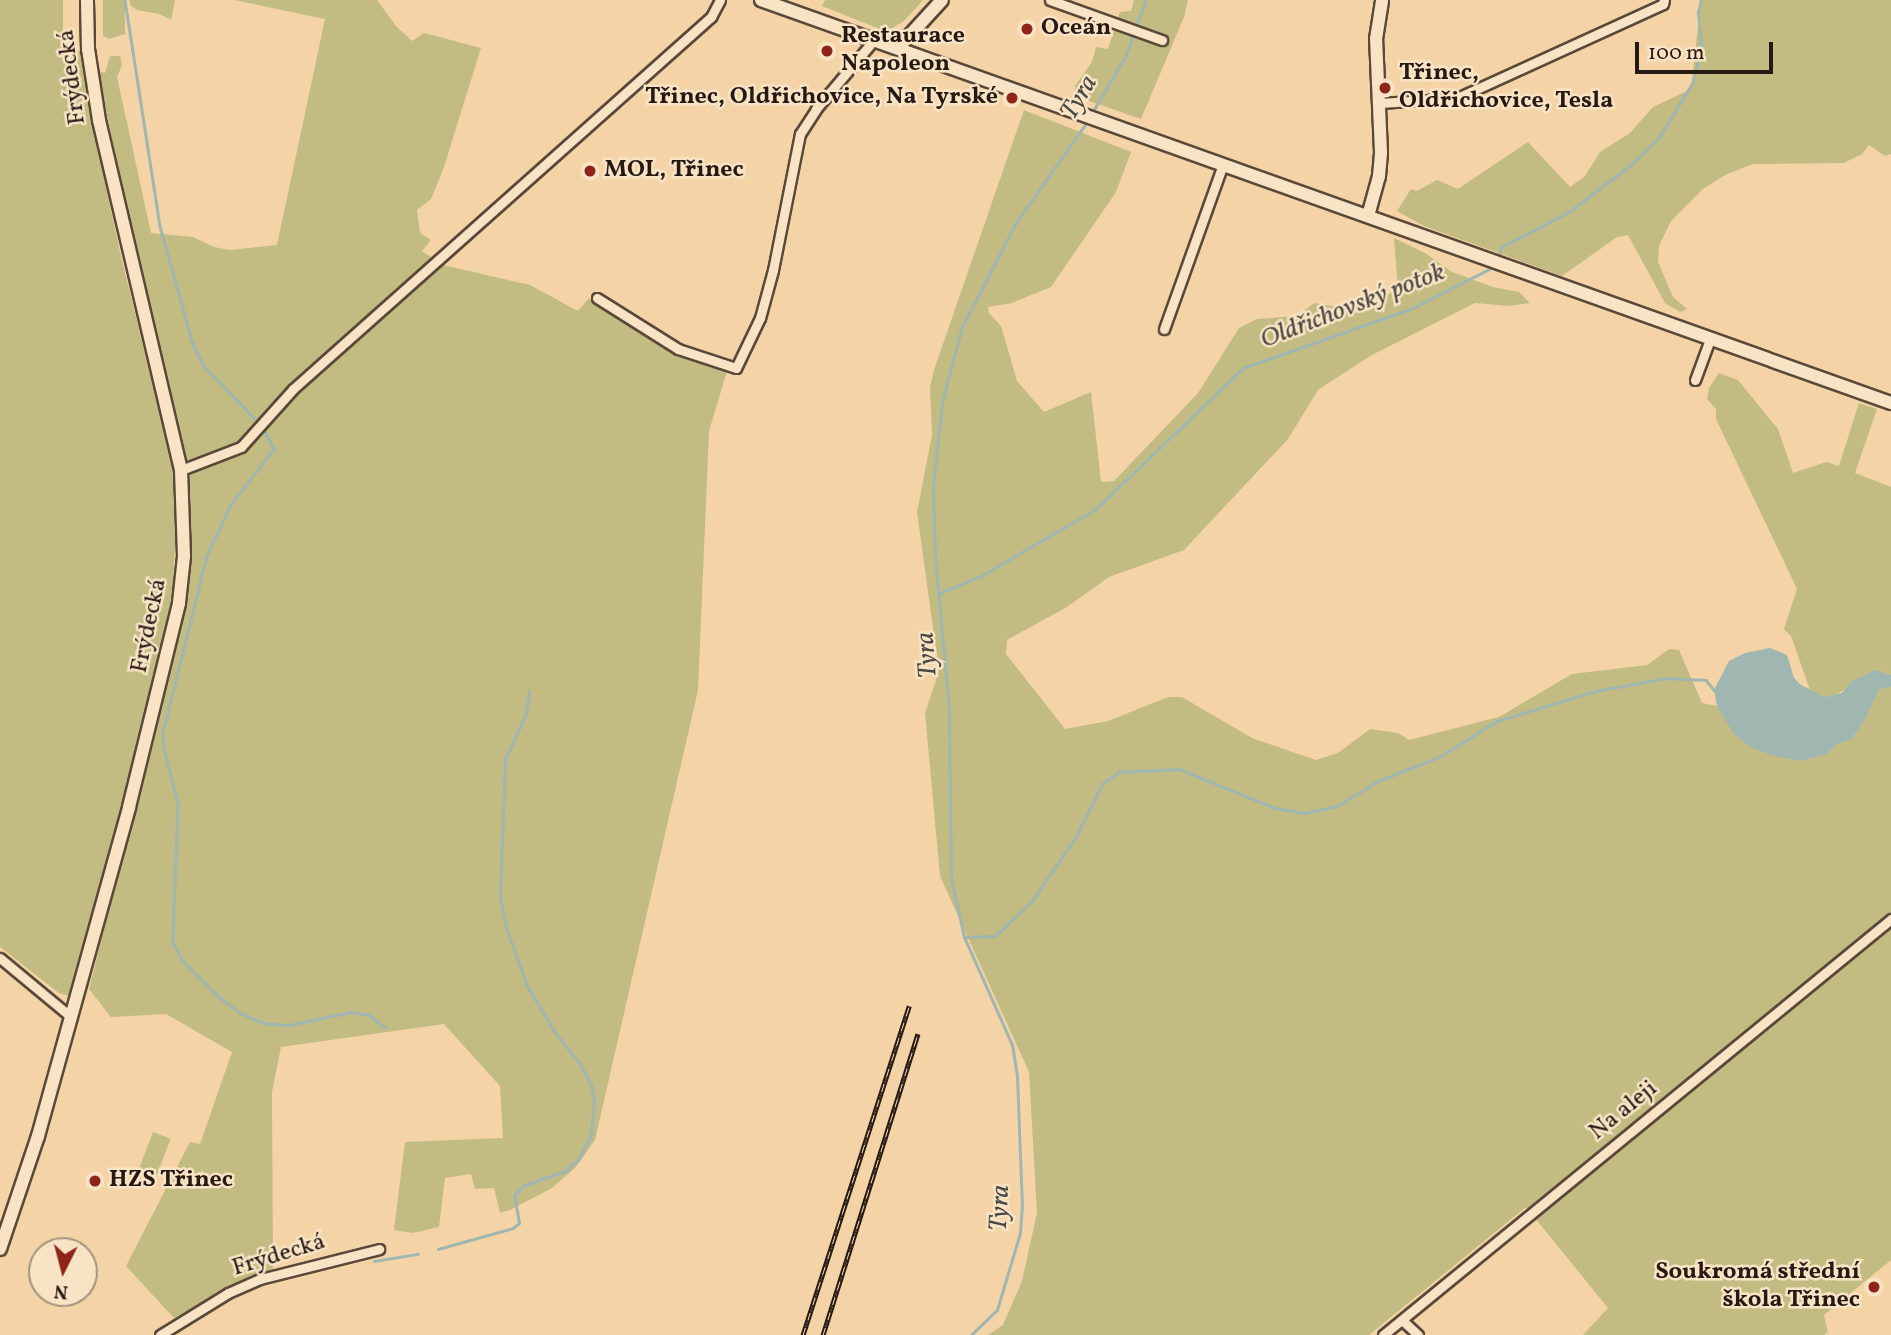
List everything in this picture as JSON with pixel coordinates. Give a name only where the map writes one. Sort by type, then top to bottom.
[{"type":"main road","name":"Frýdecká","points":[[0,1249],[38,1136],[129,807],[179,603],[184,545],[181,470],[99,120],[88,49],[87,0]]},
{"type":"main road","points":[[761,0],[1891,403]]},
{"type":"main road","points":[[898,48],[942,0]]},
{"type":"main road","points":[[1368,216],[1379,176],[1380,103],[1376,39],[1382,0]]},
{"type":"street","points":[[181,470],[241,447],[293,389],[711,17],[720,0]]},
{"type":"street","points":[[1050,0],[1162,40]]},
{"type":"street","points":[[1380,103],[1457,98],[1663,4],[1664,0]]},
{"type":"street","points":[[597,298],[678,349],[736,368],[761,318],[774,270],[800,134],[816,109],[874,40]]},
{"type":"street","points":[[1164,329],[1223,164]]},
{"type":"street","points":[[1695,380],[1710,339]]},
{"type":"street","name":"Na aleji","points":[[1383,1335],[1891,919]]},
{"type":"street","points":[[0,958],[71,1017]]},
{"type":"street","name":"Frýdecká","points":[[160,1335],[228,1293],[260,1279],[379,1249]]},
{"type":"street","points":[[1402,1320],[1418,1335]]},
{"type":"shaded area","points":[[0,0],[63,0],[63,55],[69,57],[81,49],[92,122],[120,252],[174,471],[177,509],[172,601],[122,805],[70,996],[59,993],[0,947]]},
{"type":"shaded area","points":[[103,0],[125,0],[125,34],[109,39],[103,36]]},
{"type":"shaded area","points":[[129,0],[175,0],[171,20],[159,14],[137,10],[131,6]]},
{"type":"shaded area","points":[[234,0],[377,0],[396,26],[412,41],[424,33],[481,48],[443,170],[431,199],[417,210],[420,233],[431,240],[422,251],[443,265],[530,285],[578,311],[589,298],[668,347],[727,371],[709,431],[698,690],[595,1140],[576,1167],[552,1188],[510,1210],[500,1213],[494,1188],[475,1189],[471,1174],[445,1178],[439,1227],[413,1233],[394,1230],[405,1142],[503,1138],[500,1086],[444,1024],[281,1047],[272,1092],[273,1271],[250,1278],[174,1318],[126,1266],[190,1142],[200,1144],[232,1052],[166,1014],[111,1017],[89,989],[186,604],[191,557],[188,468],[134,249],[98,71],[105,73],[110,56],[120,56],[122,65],[117,77],[151,233],[193,237],[214,247],[230,250],[277,245],[325,19]]},
{"type":"shaded area","points":[[825,0],[923,0],[904,21],[889,30],[882,30],[822,6]]},
{"type":"shaded area","points":[[1134,0],[1188,0],[1184,17],[1141,119],[1075,96],[1075,86],[1092,62],[1096,47],[1108,49],[1120,12],[1131,11]]},
{"type":"shaded area","points":[[1701,0],[1891,0],[1891,154],[1885,156],[1869,145],[1862,154],[1844,163],[1753,164],[1725,175],[1703,189],[1671,221],[1659,246],[1658,262],[1673,297],[1687,309],[1680,312],[1665,303],[1628,235],[1617,237],[1562,276],[1424,226],[1397,211],[1411,189],[1417,191],[1437,180],[1458,189],[1528,142],[1570,187],[1585,176],[1600,152],[1630,133],[1653,107],[1691,89]]},
{"type":"shaded area","points":[[1024,110],[1131,152],[1116,192],[1051,287],[1012,303],[988,307],[989,313],[1001,326],[1017,381],[1044,412],[1091,392],[1101,482],[1114,481],[1198,393],[1239,328],[1257,319],[1297,316],[1314,303],[1356,310],[1398,289],[1394,238],[1425,253],[1452,272],[1493,287],[1519,292],[1530,303],[1509,306],[1475,303],[1370,356],[1318,390],[1288,439],[1184,550],[1109,577],[1067,607],[1007,640],[1006,654],[1065,729],[1108,721],[1168,697],[1182,697],[1252,738],[1316,760],[1338,753],[1370,729],[1398,733],[1409,740],[1499,717],[1572,674],[1647,665],[1669,649],[1679,650],[1702,703],[1717,706],[1725,718],[1788,757],[1801,761],[1827,754],[1837,744],[1852,739],[1867,716],[1879,688],[1891,687],[1891,1260],[1824,1315],[1828,1332],[1824,1335],[1583,1335],[1608,1308],[1526,1207],[1369,1335],[988,1335],[1003,1325],[1022,1281],[1037,1213],[1029,1072],[940,876],[925,713],[939,671],[917,512],[932,435],[930,387],[934,370]]},
{"type":"shaded area","points":[[1719,373],[1738,380],[1778,429],[1793,473],[1826,462],[1839,466],[1859,403],[1877,409],[1855,473],[1891,487],[1891,675],[1876,670],[1834,696],[1825,697],[1810,690],[1791,636],[1784,629],[1797,589],[1716,419],[1716,409],[1707,399],[1709,388]]},
{"type":"shaded area","points":[[153,1132],[171,1139],[157,1175],[139,1168]]},
{"type":"water","points":[[1770,648],[1787,655],[1794,678],[1801,685],[1825,697],[1842,693],[1852,681],[1876,670],[1891,675],[1891,687],[1879,689],[1867,716],[1852,739],[1837,744],[1827,754],[1801,761],[1771,755],[1749,746],[1734,734],[1717,706],[1714,690],[1729,661],[1745,653]]},
{"type":"waterway","points":[[125,0],[160,226],[193,344],[204,366],[259,423]]},
{"type":"waterway","name":"Tyra","points":[[1136,26],[1146,0]]},
{"type":"waterway","name":"Oldřichovský potok","points":[[1498,258],[1501,247],[1569,212],[1633,163],[1658,139],[1693,82],[1701,47],[1698,12],[1701,0]]},
{"type":"waterway","name":"Tyra","points":[[1092,113],[1126,55],[1134,33]]},
{"type":"waterway","name":"Tyra","points":[[971,1335],[997,1310],[1020,1233],[1022,1207],[1017,1076],[1012,1045],[964,937],[951,879],[949,709],[935,558],[933,486],[942,402],[962,327],[1016,223],[1087,122]]},
{"type":"waterway","name":"Oldřichovský potok","points":[[938,594],[981,576],[1096,509],[1243,368],[1411,309],[1493,267]]},
{"type":"waterway","points":[[263,428],[274,449],[231,505],[207,556],[163,733],[164,749],[178,803],[173,942],[182,960],[217,995],[240,1013],[264,1023],[289,1025],[351,1012],[369,1015],[385,1027]]},
{"type":"waterway","points":[[964,937],[995,936],[1032,901],[1075,838],[1102,784],[1119,772],[1179,769],[1275,808],[1304,813],[1337,806],[1378,781],[1439,757],[1497,721],[1596,691],[1666,678],[1706,680],[1714,690]]},
{"type":"waterway","points":[[438,1249],[513,1228],[519,1223],[514,1195],[525,1185],[565,1171],[579,1159],[591,1134],[594,1102],[591,1085],[580,1064],[555,1033],[527,986],[506,928],[500,896],[505,760],[526,714],[529,691]]},
{"type":"waterway","points":[[374,1261],[417,1254]]},
{"type":"railway","points":[[803,1335],[909,1006]]},
{"type":"railway","points":[[823,1335],[918,1034]]},
{"type":"place","name":"Oceán","points":[[1027,29]]},
{"type":"place","name":"Restaurace Napoleon","points":[[827,51]]},
{"type":"place","name":"Třinec, Oldřichovice, Tesla","points":[[1385,88]]},
{"type":"place","name":"Třinec, Oldřichovice, Na Tyrské","points":[[1012,98]]},
{"type":"place","name":"MOL, Třinec","points":[[590,171]]},
{"type":"place","name":"HZS Třinec","points":[[95,1181]]},
{"type":"place","name":"Soukromá střední škola Třinec","points":[[1874,1287]]}]
